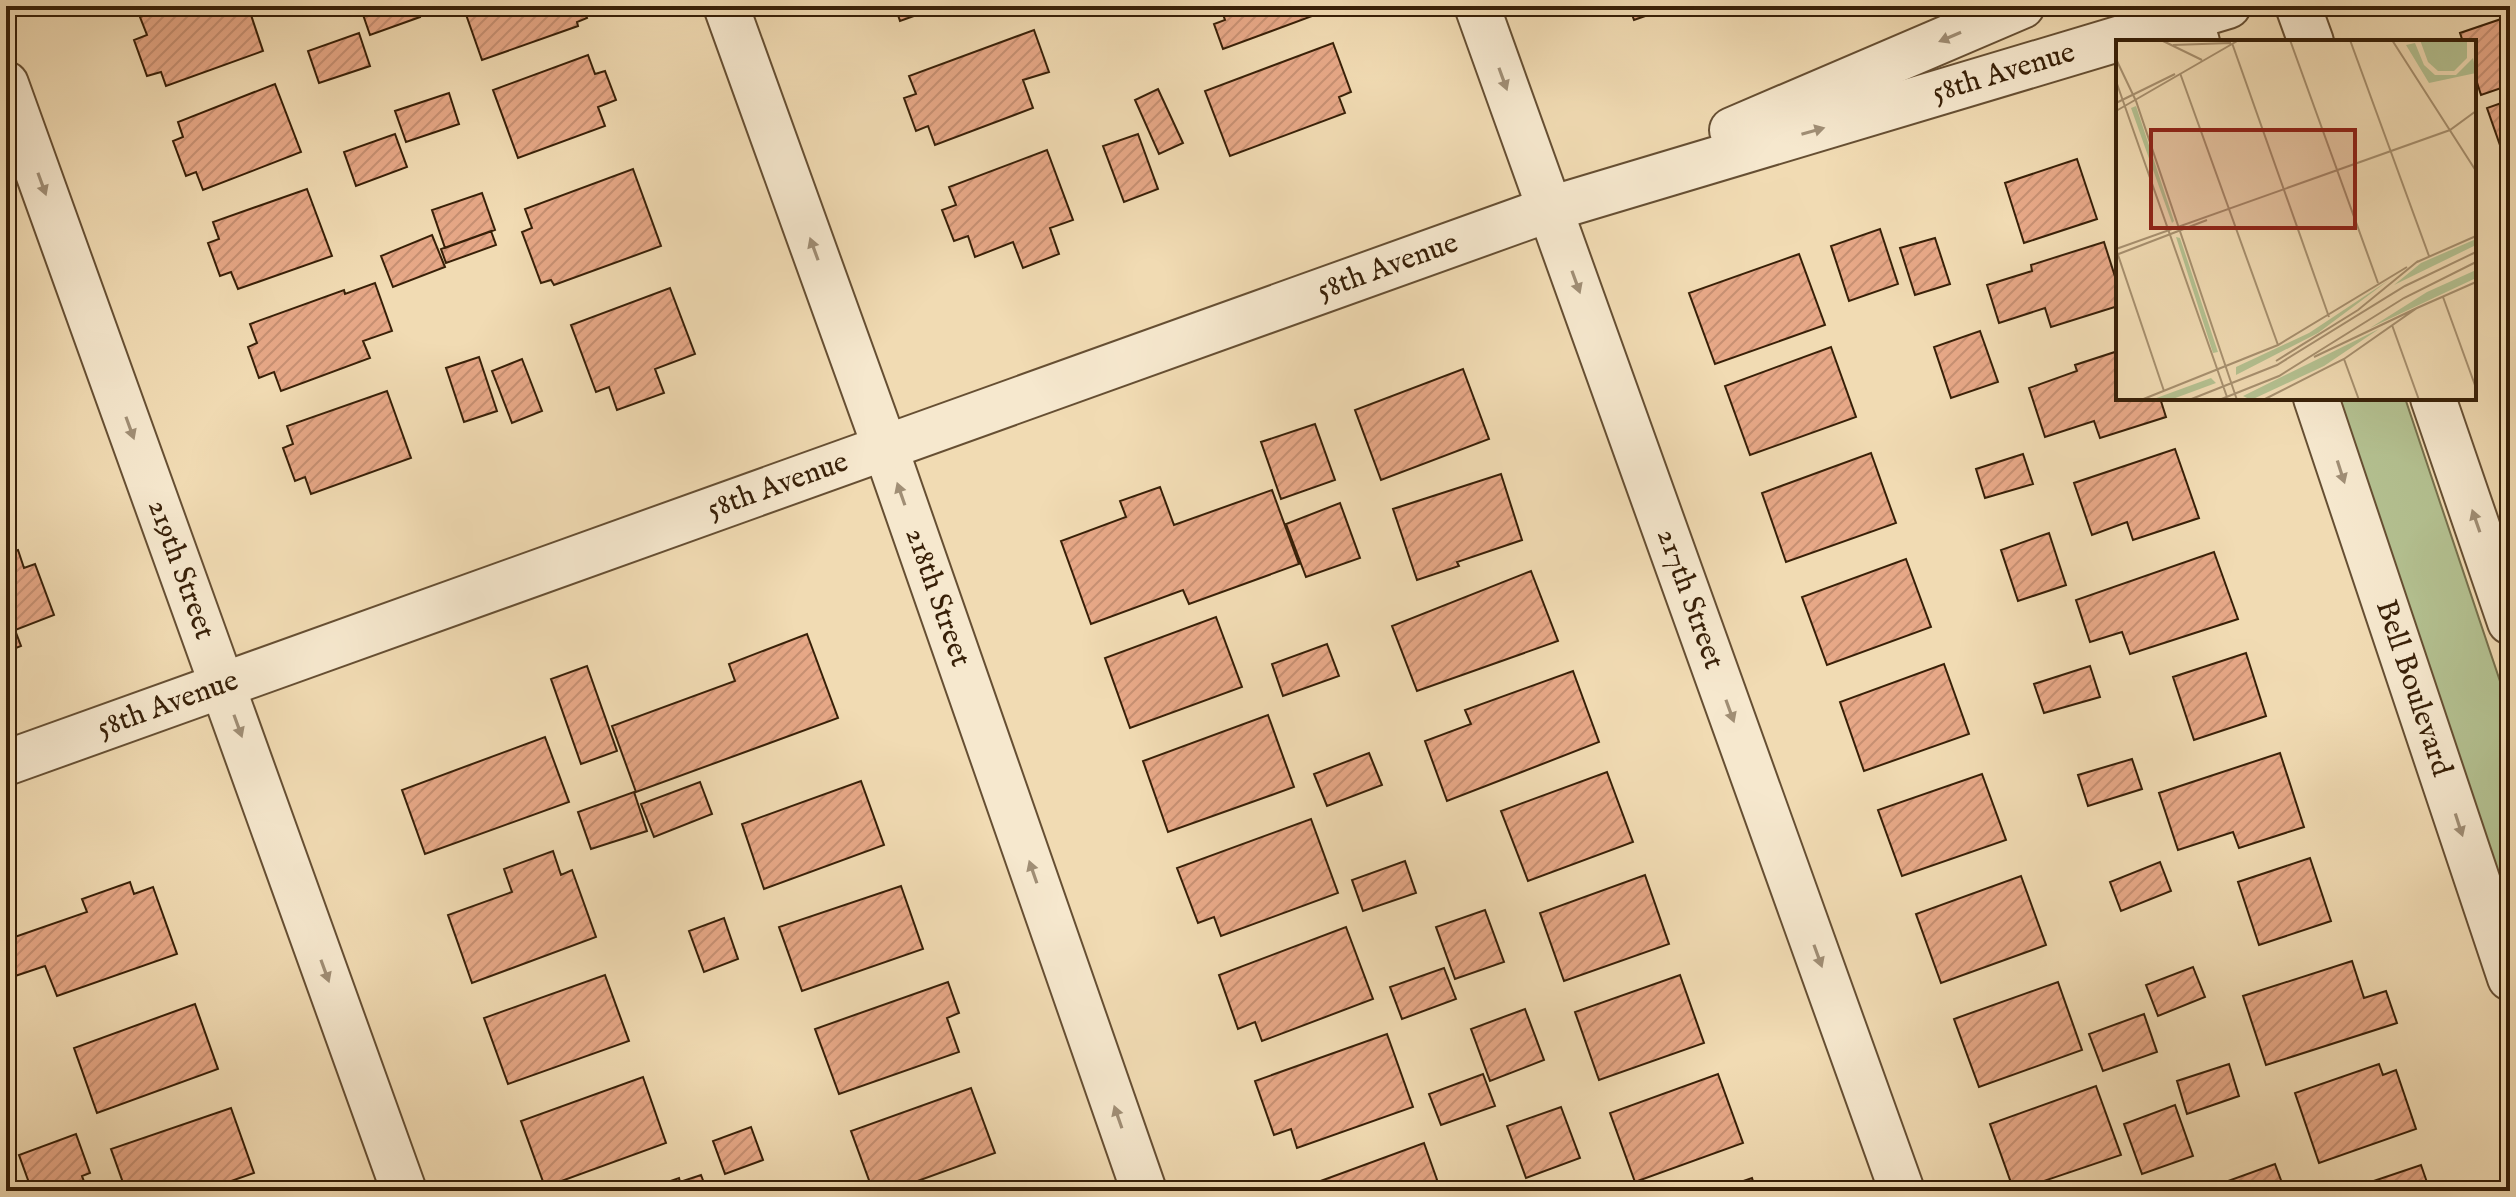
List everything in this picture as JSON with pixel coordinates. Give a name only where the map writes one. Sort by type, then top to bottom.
[{"type":"street","name":"218th Street","points":[[726,6],[885,447],[1144,1191]]},
{"type":"street","name":"217th Street","points":[[1477,6],[1902,1191]]},
{"type":"street","name":"58th Avenue","points":[[1550,209],[2022,6]]},
{"type":"street","points":[[2298,6],[2310,40]]},
{"type":"street","name":"58th Avenue","points":[[2128,40],[2200,19]]},
{"type":"street","name":"58th Avenue","points":[[6,763],[1550,209],[2116,44]]},
{"type":"street","name":"219th Street","points":[[6,84],[404,1191]]},
{"type":"street","name":"Bell Boulevard","points":[[2317,400],[2510,978]]},
{"type":"street","points":[[2434,400],[2510,622]]},
{"type":"green space","points":[[2337,400],[2406,400],[2510,711],[2510,912]]},
{"type":"building","points":[[171,6],[248,6],[263,51],[166,86],[161,72],[147,76],[134,40],[147,35],[140,17]]},
{"type":"building","points":[[360,6],[417,6],[420,17],[370,35]]},
{"type":"building","points":[[463,6],[582,6],[587,18],[577,22],[578,26],[482,60]]},
{"type":"building","points":[[895,6],[942,6],[900,21]]},
{"type":"building","points":[[1220,6],[1312,6],[1315,15],[1223,49],[1214,24],[1225,20]]},
{"type":"building","points":[[1629,6],[1674,6],[1634,20]]},
{"type":"building","points":[[2510,16],[2510,85],[2481,95],[2476,79],[2476,40],[2462,40],[2460,33]]},
{"type":"building","points":[[1034,30],[1049,72],[1023,80],[1033,108],[935,145],[928,126],[916,131],[904,98],[916,94],[909,76]]},
{"type":"building","points":[[359,33],[370,66],[319,83],[308,51]]},
{"type":"building","points":[[1333,43],[1351,92],[1339,97],[1345,113],[1230,156],[1205,91]]},
{"type":"building","points":[[588,55],[595,74],[605,71],[616,100],[598,107],[605,126],[518,158],[493,90]]},
{"type":"building","points":[[275,84],[301,152],[203,190],[196,172],[186,176],[173,141],[183,137],[178,122]]},
{"type":"building","points":[[1158,89],[1183,143],[1159,154],[1135,100]]},
{"type":"building","points":[[449,93],[459,124],[406,142],[395,111]]},
{"type":"building","points":[[2510,100],[2510,167],[2508,168],[2487,108]]},
{"type":"building","points":[[395,134],[407,167],[356,186],[344,152]]},
{"type":"building","points":[[1138,134],[1158,189],[1124,202],[1103,146]]},
{"type":"building","points":[[1047,150],[1073,220],[1050,228],[1059,254],[1023,268],[1013,242],[975,257],[968,236],[954,241],[942,210],[956,205],[949,187]]},
{"type":"building","points":[[2077,159],[2097,219],[2024,243],[2005,183]]},
{"type":"building","points":[[633,169],[661,246],[554,285],[551,280],[541,283],[522,232],[532,228],[525,209]]},
{"type":"building","points":[[307,189],[332,256],[238,289],[231,272],[220,276],[208,243],[219,239],[213,222]]},
{"type":"building","points":[[482,193],[495,230],[445,248],[432,210]]},
{"type":"building","points":[[1880,229],[1898,284],[1849,301],[1831,246]]},
{"type":"building","points":[[491,231],[496,245],[446,263],[441,249]]},
{"type":"building","points":[[432,235],[445,267],[393,287],[381,256]]},
{"type":"building","points":[[1935,238],[1950,284],[1915,295],[1900,248]]},
{"type":"building","points":[[2104,242],[2116,280],[2116,307],[2051,327],[2045,308],[1999,323],[1987,285],[2032,271],[2031,265]]},
{"type":"building","points":[[1799,254],[1825,325],[1715,364],[1689,293]]},
{"type":"building","points":[[375,283],[392,331],[363,341],[370,358],[281,391],[274,372],[259,378],[248,347],[257,343],[250,324],[344,290],[345,294]]},
{"type":"building","points":[[670,288],[695,354],[655,369],[664,393],[617,410],[609,387],[596,392],[571,325]]},
{"type":"building","points":[[1980,331],[1998,382],[1951,398],[1934,347]]},
{"type":"building","points":[[1831,347],[1856,417],[1750,455],[1725,386]]},
{"type":"building","points":[[2116,352],[2116,400],[2161,400],[2166,417],[2100,438],[2094,421],[2045,437],[2029,388],[2077,371],[2075,365]]},
{"type":"building","points":[[479,357],[497,411],[464,422],[446,368]]},
{"type":"building","points":[[522,359],[542,411],[512,423],[492,371]]},
{"type":"building","points":[[1463,369],[1489,439],[1381,480],[1355,410]]},
{"type":"building","points":[[387,391],[411,458],[311,494],[305,477],[295,481],[283,448],[293,444],[287,426]]},
{"type":"building","points":[[1315,424],[1335,480],[1281,499],[1261,442]]},
{"type":"building","points":[[2175,449],[2199,518],[2133,540],[2127,522],[2092,535],[2074,483]]},
{"type":"building","points":[[1871,453],[1896,523],[1786,562],[1762,493]]},
{"type":"building","points":[[2023,454],[2033,484],[1985,498],[1976,469]]},
{"type":"building","points":[[1501,474],[1522,540],[1457,562],[1459,566],[1417,580],[1393,509]]},
{"type":"building","points":[[1160,487],[1174,525],[1272,490],[1299,564],[1189,604],[1183,590],[1091,624],[1061,541],[1126,517],[1120,501]]},
{"type":"building","points":[[1340,503],[1360,558],[1306,577],[1286,524]]},
{"type":"building","points":[[2049,533],[2066,585],[2018,601],[2001,550]]},
{"type":"building","points":[[18,550],[24,568],[35,564],[54,615],[15,630],[21,646],[6,652],[6,554]]},
{"type":"building","points":[[2214,552],[2238,619],[2130,654],[2122,632],[2090,642],[2076,600]]},
{"type":"building","points":[[1906,559],[1931,627],[1827,665],[1802,597]]},
{"type":"building","points":[[1531,571],[1558,641],[1417,691],[1392,626]]},
{"type":"building","points":[[1216,617],[1242,687],[1130,728],[1105,658]]},
{"type":"building","points":[[807,634],[838,718],[636,792],[612,726],[735,681],[729,664]]},
{"type":"building","points":[[1327,644],[1339,676],[1283,696],[1272,664]]},
{"type":"building","points":[[2246,653],[2266,716],[2194,740],[2173,677]]},
{"type":"building","points":[[1944,664],[1969,734],[1864,771],[1840,702]]},
{"type":"building","points":[[587,666],[617,751],[581,764],[551,679]]},
{"type":"building","points":[[2090,666],[2100,697],[2044,713],[2034,684]]},
{"type":"building","points":[[1573,671],[1599,742],[1447,801],[1425,741],[1471,724],[1465,710]]},
{"type":"building","points":[[1268,715],[1294,787],[1168,832],[1143,761]]},
{"type":"building","points":[[545,737],[569,802],[425,854],[402,790]]},
{"type":"building","points":[[1369,753],[1382,785],[1327,806],[1314,774]]},
{"type":"building","points":[[2280,753],[2304,827],[2239,848],[2233,832],[2178,850],[2159,793]]},
{"type":"building","points":[[2132,759],[2142,789],[2088,806],[2078,775]]},
{"type":"building","points":[[1607,772],[1633,842],[1528,881],[1501,811]]},
{"type":"building","points":[[1982,774],[2006,840],[1902,876],[1878,810]]},
{"type":"building","points":[[861,781],[884,845],[764,889],[742,824]]},
{"type":"building","points":[[700,782],[712,814],[654,837],[641,804]]},
{"type":"building","points":[[634,792],[647,831],[591,849],[578,812]]},
{"type":"building","points":[[1311,819],[1338,893],[1221,936],[1214,917],[1198,923],[1177,868]]},
{"type":"building","points":[[553,851],[561,875],[572,870],[596,937],[472,983],[448,915],[512,892],[504,869]]},
{"type":"building","points":[[2310,858],[2331,921],[2259,945],[2238,882]]},
{"type":"building","points":[[1405,861],[1416,893],[1363,911],[1352,880]]},
{"type":"building","points":[[2160,862],[2171,891],[2121,911],[2110,882]]},
{"type":"building","points":[[1645,875],[1669,944],[1564,981],[1540,913]]},
{"type":"building","points":[[2021,876],[2046,945],[1941,983],[1916,914]]},
{"type":"building","points":[[130,882],[134,894],[153,887],[177,954],[57,996],[45,966],[6,979],[6,940],[87,912],[82,899]]},
{"type":"building","points":[[901,886],[923,949],[802,991],[779,927]]},
{"type":"building","points":[[1485,910],[1504,962],[1455,979],[1436,927]]},
{"type":"building","points":[[724,918],[738,959],[704,972],[689,931]]},
{"type":"building","points":[[1346,927],[1373,999],[1262,1041],[1255,1022],[1238,1029],[1219,975]]},
{"type":"building","points":[[2352,961],[2364,998],[2386,991],[2397,1023],[2266,1065],[2243,996]]},
{"type":"building","points":[[2193,967],[2205,997],[2158,1016],[2146,985]]},
{"type":"building","points":[[1444,968],[1456,999],[1402,1019],[1390,987]]},
{"type":"building","points":[[605,975],[629,1041],[508,1084],[484,1018]]},
{"type":"building","points":[[1680,975],[1704,1043],[1599,1080],[1575,1012]]},
{"type":"building","points":[[948,982],[959,1013],[947,1018],[959,1052],[839,1094],[815,1029]]},
{"type":"building","points":[[2058,982],[2082,1050],[1979,1087],[1954,1019]]},
{"type":"building","points":[[195,1004],[218,1069],[97,1113],[74,1048]]},
{"type":"building","points":[[1525,1009],[1544,1060],[1490,1081],[1471,1029]]},
{"type":"building","points":[[2144,1014],[2157,1052],[2103,1071],[2089,1034]]},
{"type":"building","points":[[1387,1034],[1413,1107],[1297,1148],[1291,1129],[1274,1135],[1255,1081]]},
{"type":"building","points":[[2229,1064],[2239,1096],[2187,1114],[2177,1081]]},
{"type":"building","points":[[2379,1064],[2383,1075],[2396,1070],[2416,1129],[2319,1163],[2295,1093]]},
{"type":"building","points":[[1483,1074],[1495,1106],[1441,1125],[1429,1094]]},
{"type":"building","points":[[1718,1074],[1743,1143],[1635,1182],[1610,1113]]},
{"type":"building","points":[[643,1077],[666,1143],[545,1187],[521,1121]]},
{"type":"building","points":[[2096,1086],[2121,1155],[2014,1191],[1990,1124]]},
{"type":"building","points":[[971,1088],[995,1153],[890,1191],[873,1191],[851,1131]]},
{"type":"building","points":[[2175,1105],[2193,1156],[2142,1174],[2124,1124]]},
{"type":"building","points":[[1561,1107],[1580,1158],[1526,1178],[1507,1126]]},
{"type":"building","points":[[231,1108],[254,1173],[203,1191],[126,1191],[111,1149]]},
{"type":"building","points":[[751,1127],[763,1160],[725,1174],[713,1141]]},
{"type":"building","points":[[76,1134],[90,1173],[82,1176],[86,1187],[74,1191],[32,1191],[19,1155]]},
{"type":"building","points":[[1424,1143],[1441,1191],[1296,1191],[1296,1190]]},
{"type":"building","points":[[2275,1164],[2285,1191],[2216,1191],[2214,1186]]},
{"type":"building","points":[[2421,1165],[2430,1191],[2344,1191]]},
{"type":"building","points":[[701,1175],[707,1191],[642,1191],[679,1178],[680,1182]]},
{"type":"building","points":[[1752,1178],[1756,1191],[1714,1191]]},
{"type":"building","points":[[1522,1183],[1525,1191],[1499,1191]]}]
